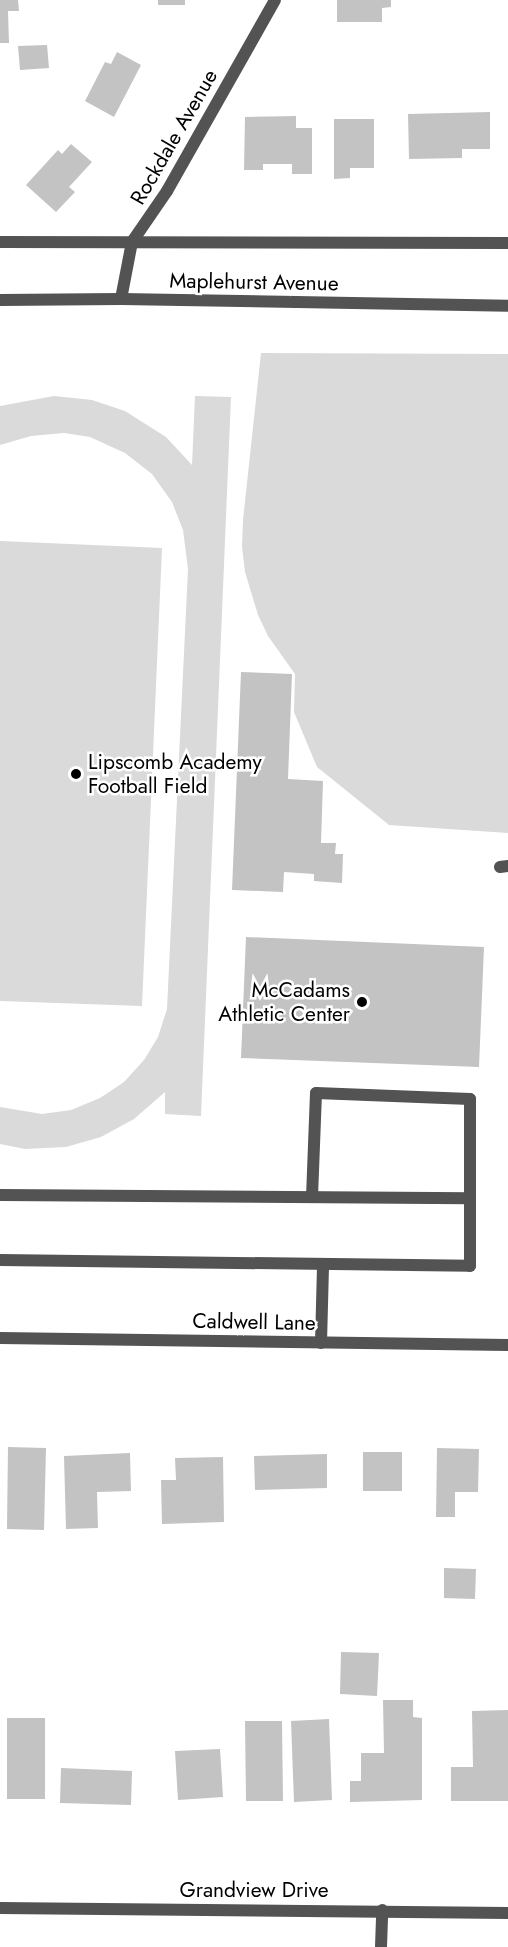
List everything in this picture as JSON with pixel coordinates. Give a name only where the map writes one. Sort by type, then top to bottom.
[{"type":"street","name":"Rockdale Avenue","points":[[121,299],[132,242],[167,191],[275,0]]},
{"type":"street","name":"Maplehurst Avenue","points":[[0,242],[508,243]]},
{"type":"street","name":"Maplehurst Avenue","points":[[0,300],[121,299],[508,306]]},
{"type":"street","points":[[0,1260],[470,1266],[470,1099],[316,1093],[312,1197]]},
{"type":"street","points":[[0,1195],[470,1198]]},
{"type":"street","points":[[321,1342],[323,1264]]},
{"type":"street","name":"Caldwell Lane","points":[[0,1338],[508,1345]]},
{"type":"street","name":"Grandview Drive","points":[[0,1908],[508,1913]]},
{"type":"street","points":[[381,1947],[382,1910]]},
{"type":"shaded area","points":[[261,353],[508,354],[508,833],[389,825],[317,767],[294,712],[295,674],[268,636],[258,615],[245,572],[242,547],[243,520]]},
{"type":"shaded area","points":[[54,396],[92,400],[125,411],[166,437],[192,465],[195,396],[231,397],[201,1116],[165,1114],[165,1092],[134,1119],[101,1137],[66,1147],[25,1149],[0,1144],[0,1107],[42,1114],[71,1110],[100,1098],[124,1082],[144,1060],[158,1037],[167,1009],[188,569],[183,530],[172,502],[152,474],[125,453],[90,437],[64,433],[31,436],[0,445],[0,406]]},
{"type":"shaded area","name":"Lipscomb Academy Football Field","points":[[0,541],[162,548],[142,1006],[0,1001]]},
{"type":"building","points":[[0,0],[18,0],[19,11],[8,11],[9,43],[0,43]]},
{"type":"building","points":[[158,0],[185,0],[185,5],[158,5]]},
{"type":"building","points":[[337,0],[391,0],[391,7],[382,8],[382,22],[337,22]]},
{"type":"building","points":[[47,45],[49,68],[20,70],[18,46]]},
{"type":"building","points":[[117,52],[141,65],[114,117],[85,101],[105,62],[111,64]]},
{"type":"building","points":[[490,112],[490,149],[462,149],[462,158],[409,159],[408,114]]},
{"type":"building","points":[[296,116],[296,128],[312,128],[312,174],[292,174],[292,164],[263,164],[263,170],[244,170],[245,117]]},
{"type":"building","points":[[334,119],[374,119],[374,168],[350,168],[350,178],[334,179]]},
{"type":"building","points":[[71,144],[92,162],[69,187],[75,192],[56,212],[26,185],[58,150],[62,154]]},
{"type":"building","points":[[241,672],[292,674],[288,779],[323,781],[321,843],[336,843],[335,854],[343,854],[342,883],[314,881],[314,874],[284,872],[283,892],[232,890]]},
{"type":"building","name":"McCadams Athletic Center","points":[[246,937],[484,947],[479,1067],[241,1058]]},
{"type":"building","points":[[8,1447],[46,1448],[44,1530],[7,1529]]},
{"type":"building","points":[[437,1448],[479,1449],[478,1492],[455,1492],[455,1517],[436,1517]]},
{"type":"building","points":[[363,1452],[402,1452],[402,1491],[363,1491]]},
{"type":"building","points":[[130,1453],[131,1491],[97,1492],[98,1528],[66,1529],[64,1456]]},
{"type":"building","points":[[327,1454],[327,1488],[255,1490],[254,1456]]},
{"type":"building","points":[[223,1457],[224,1522],[162,1524],[161,1480],[176,1480],[175,1458]]},
{"type":"building","points":[[444,1568],[476,1569],[475,1599],[444,1598]]},
{"type":"building","points":[[341,1652],[379,1653],[377,1696],[340,1694]]},
{"type":"building","points":[[383,1700],[413,1700],[413,1717],[422,1718],[422,1800],[350,1802],[350,1781],[361,1781],[361,1753],[384,1753]]},
{"type":"building","points":[[508,1710],[508,1801],[451,1801],[451,1767],[473,1767],[472,1711]]},
{"type":"building","points":[[7,1718],[45,1718],[45,1799],[7,1799]]},
{"type":"building","points":[[329,1719],[332,1800],[294,1802],[291,1721]]},
{"type":"building","points":[[245,1721],[282,1721],[283,1801],[246,1801]]},
{"type":"building","points":[[220,1749],[223,1797],[178,1800],[175,1751]]},
{"type":"building","points":[[61,1768],[132,1771],[131,1805],[60,1803]]},
{"type":"place","name":"Lipscomb Academy Football Field","points":[[76,774]]},
{"type":"place","name":"McCadams Athletic Center","points":[[362,1002]]}]
